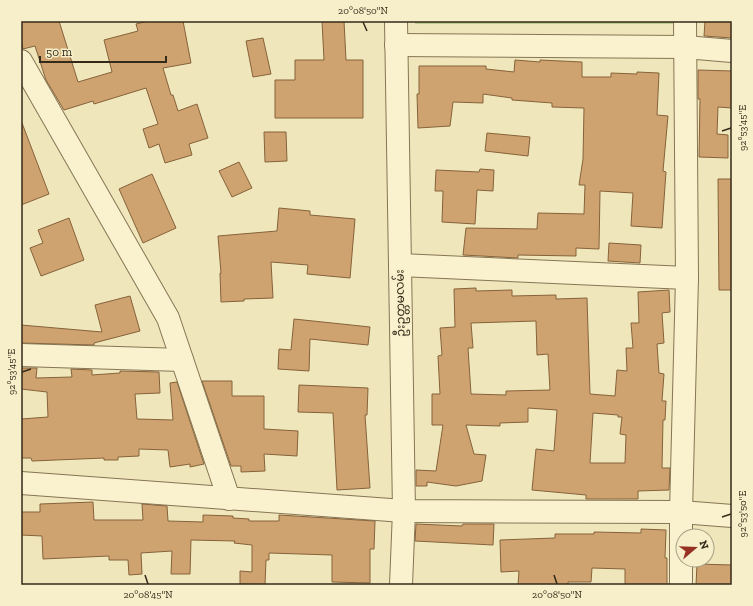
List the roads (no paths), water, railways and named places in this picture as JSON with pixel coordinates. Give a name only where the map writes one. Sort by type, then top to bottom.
[{"type":"street","name":"ဦးဥတ္တမလမ်း","points":[[396,21],[404,511],[401,585]]},
{"type":"street","points":[[681,585],[686,278],[685,21]]},
{"type":"street","points":[[396,45],[685,47],[732,51]]},
{"type":"street","points":[[21,61],[168,318],[228,499]]},
{"type":"street","points":[[400,265],[686,278]]},
{"type":"street","points":[[21,355],[182,360]]},
{"type":"street","points":[[21,483],[404,511],[682,512],[732,516]]}]
